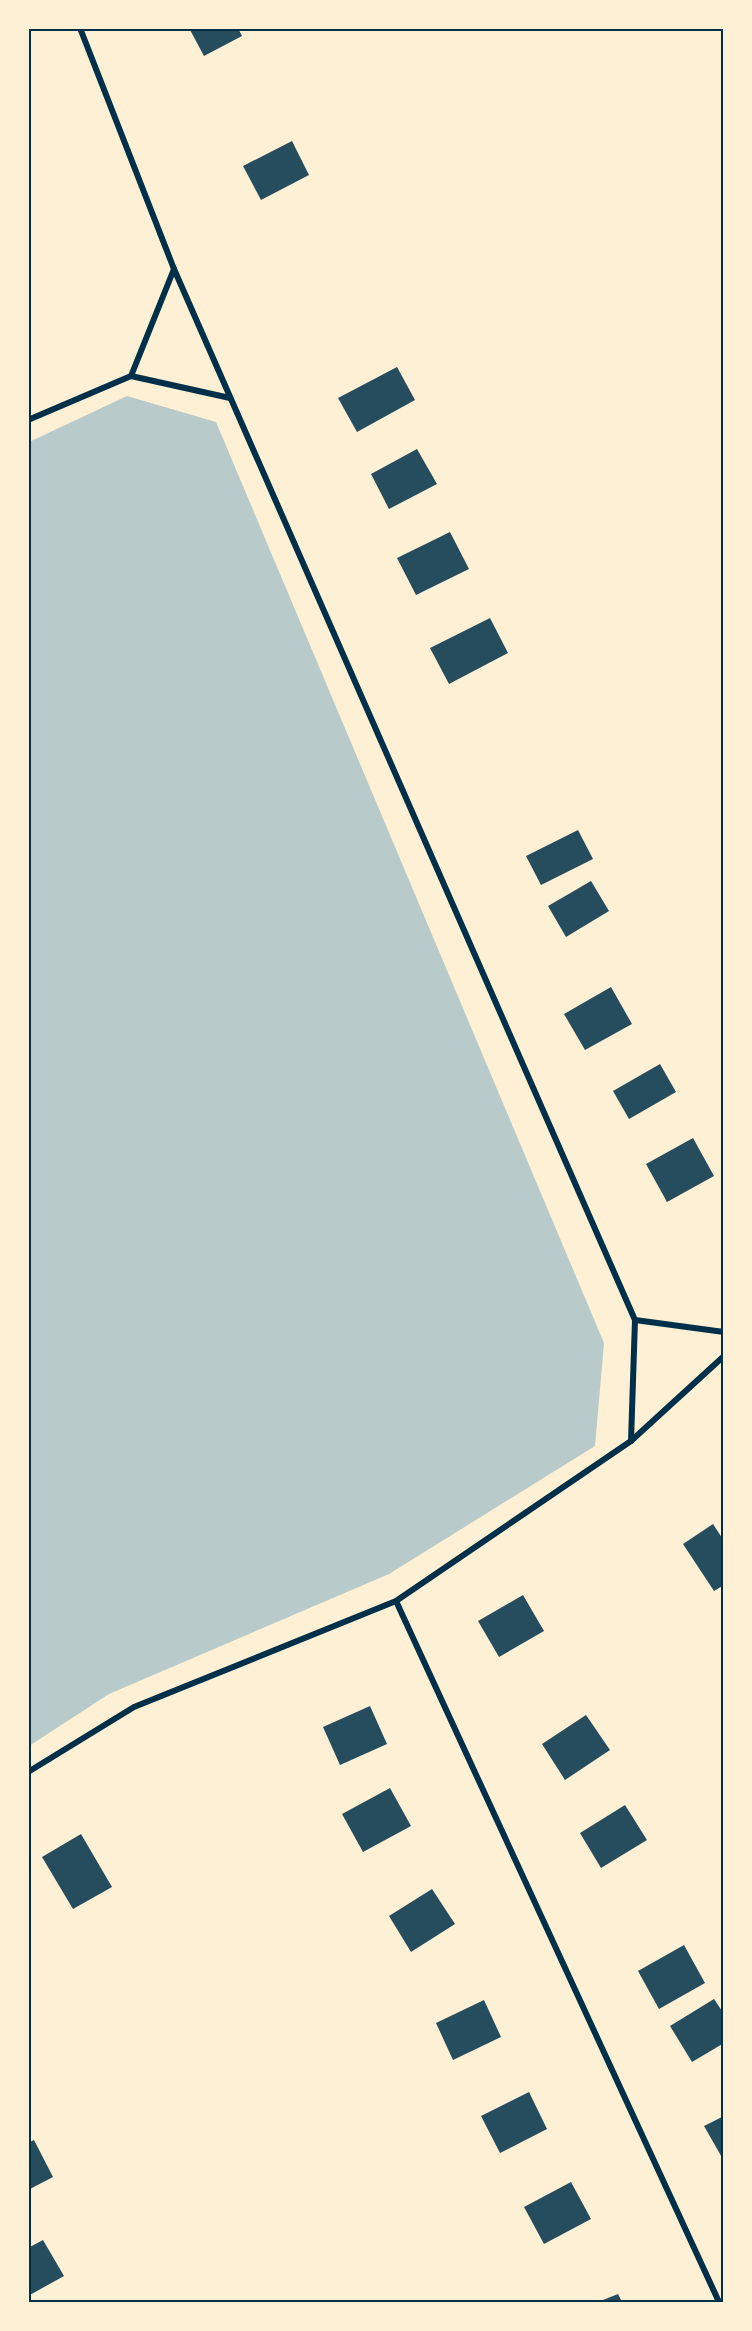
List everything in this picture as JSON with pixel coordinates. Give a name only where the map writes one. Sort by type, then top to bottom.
[{"type":"street","points":[[80,28],[174,269],[635,1320],[631,1441]]},
{"type":"street","points":[[131,376],[174,269]]},
{"type":"street","points":[[28,420],[131,376],[230,398]]},
{"type":"street","points":[[635,1320],[723,1332]]},
{"type":"street","points":[[28,1772],[134,1707],[396,1601],[631,1441],[723,1356]]},
{"type":"street","points":[[396,1601],[719,2302]]},
{"type":"shaded area","points":[[127,396],[216,422],[604,1343],[595,1446],[389,1574],[109,1694],[29,1746],[29,442]]},
{"type":"building","points":[[189,28],[238,28],[242,36],[204,56]]},
{"type":"building","points":[[292,141],[309,175],[261,200],[243,166]]},
{"type":"building","points":[[397,367],[415,400],[357,432],[338,398]]},
{"type":"building","points":[[417,449],[437,484],[389,509],[371,474]]},
{"type":"building","points":[[450,532],[469,569],[416,595],[397,558]]},
{"type":"building","points":[[490,618],[508,653],[449,684],[430,648]]},
{"type":"building","points":[[578,830],[593,859],[541,885],[526,856]]},
{"type":"building","points":[[591,881],[609,911],[566,937],[548,906]]},
{"type":"building","points":[[611,987],[632,1024],[585,1050],[564,1014]]},
{"type":"building","points":[[660,1064],[676,1092],[629,1119],[613,1091]]},
{"type":"building","points":[[693,1138],[714,1176],[667,1202],[646,1164]]},
{"type":"building","points":[[713,1524],[724,1541],[724,1585],[714,1591],[683,1544]]},
{"type":"building","points":[[523,1595],[544,1631],[499,1657],[478,1621]]},
{"type":"building","points":[[370,1706],[387,1744],[340,1765],[323,1727]]},
{"type":"building","points":[[586,1715],[610,1750],[565,1780],[542,1744]]},
{"type":"building","points":[[390,1788],[411,1826],[363,1852],[342,1814]]},
{"type":"building","points":[[625,1805],[647,1840],[601,1868],[580,1833]]},
{"type":"building","points":[[81,1834],[112,1887],[73,1909],[42,1857]]},
{"type":"building","points":[[432,1889],[455,1924],[411,1952],[389,1916]]},
{"type":"building","points":[[684,1945],[705,1983],[659,2009],[638,1971]]},
{"type":"building","points":[[714,1999],[724,2014],[724,2043],[692,2062],[670,2026]]},
{"type":"building","points":[[484,2000],[501,2037],[453,2060],[436,2023]]},
{"type":"building","points":[[529,2092],[547,2129],[500,2153],[481,2116]]},
{"type":"building","points":[[724,2116],[724,2161],[704,2126]]},
{"type":"building","points":[[34,2140],[53,2177],[28,2190],[28,2143]]},
{"type":"building","points":[[571,2182],[591,2219],[544,2244],[524,2207]]},
{"type":"building","points":[[43,2240],[64,2276],[28,2296],[28,2248]]},
{"type":"building","points":[[618,2294],[622,2302],[598,2302]]}]
